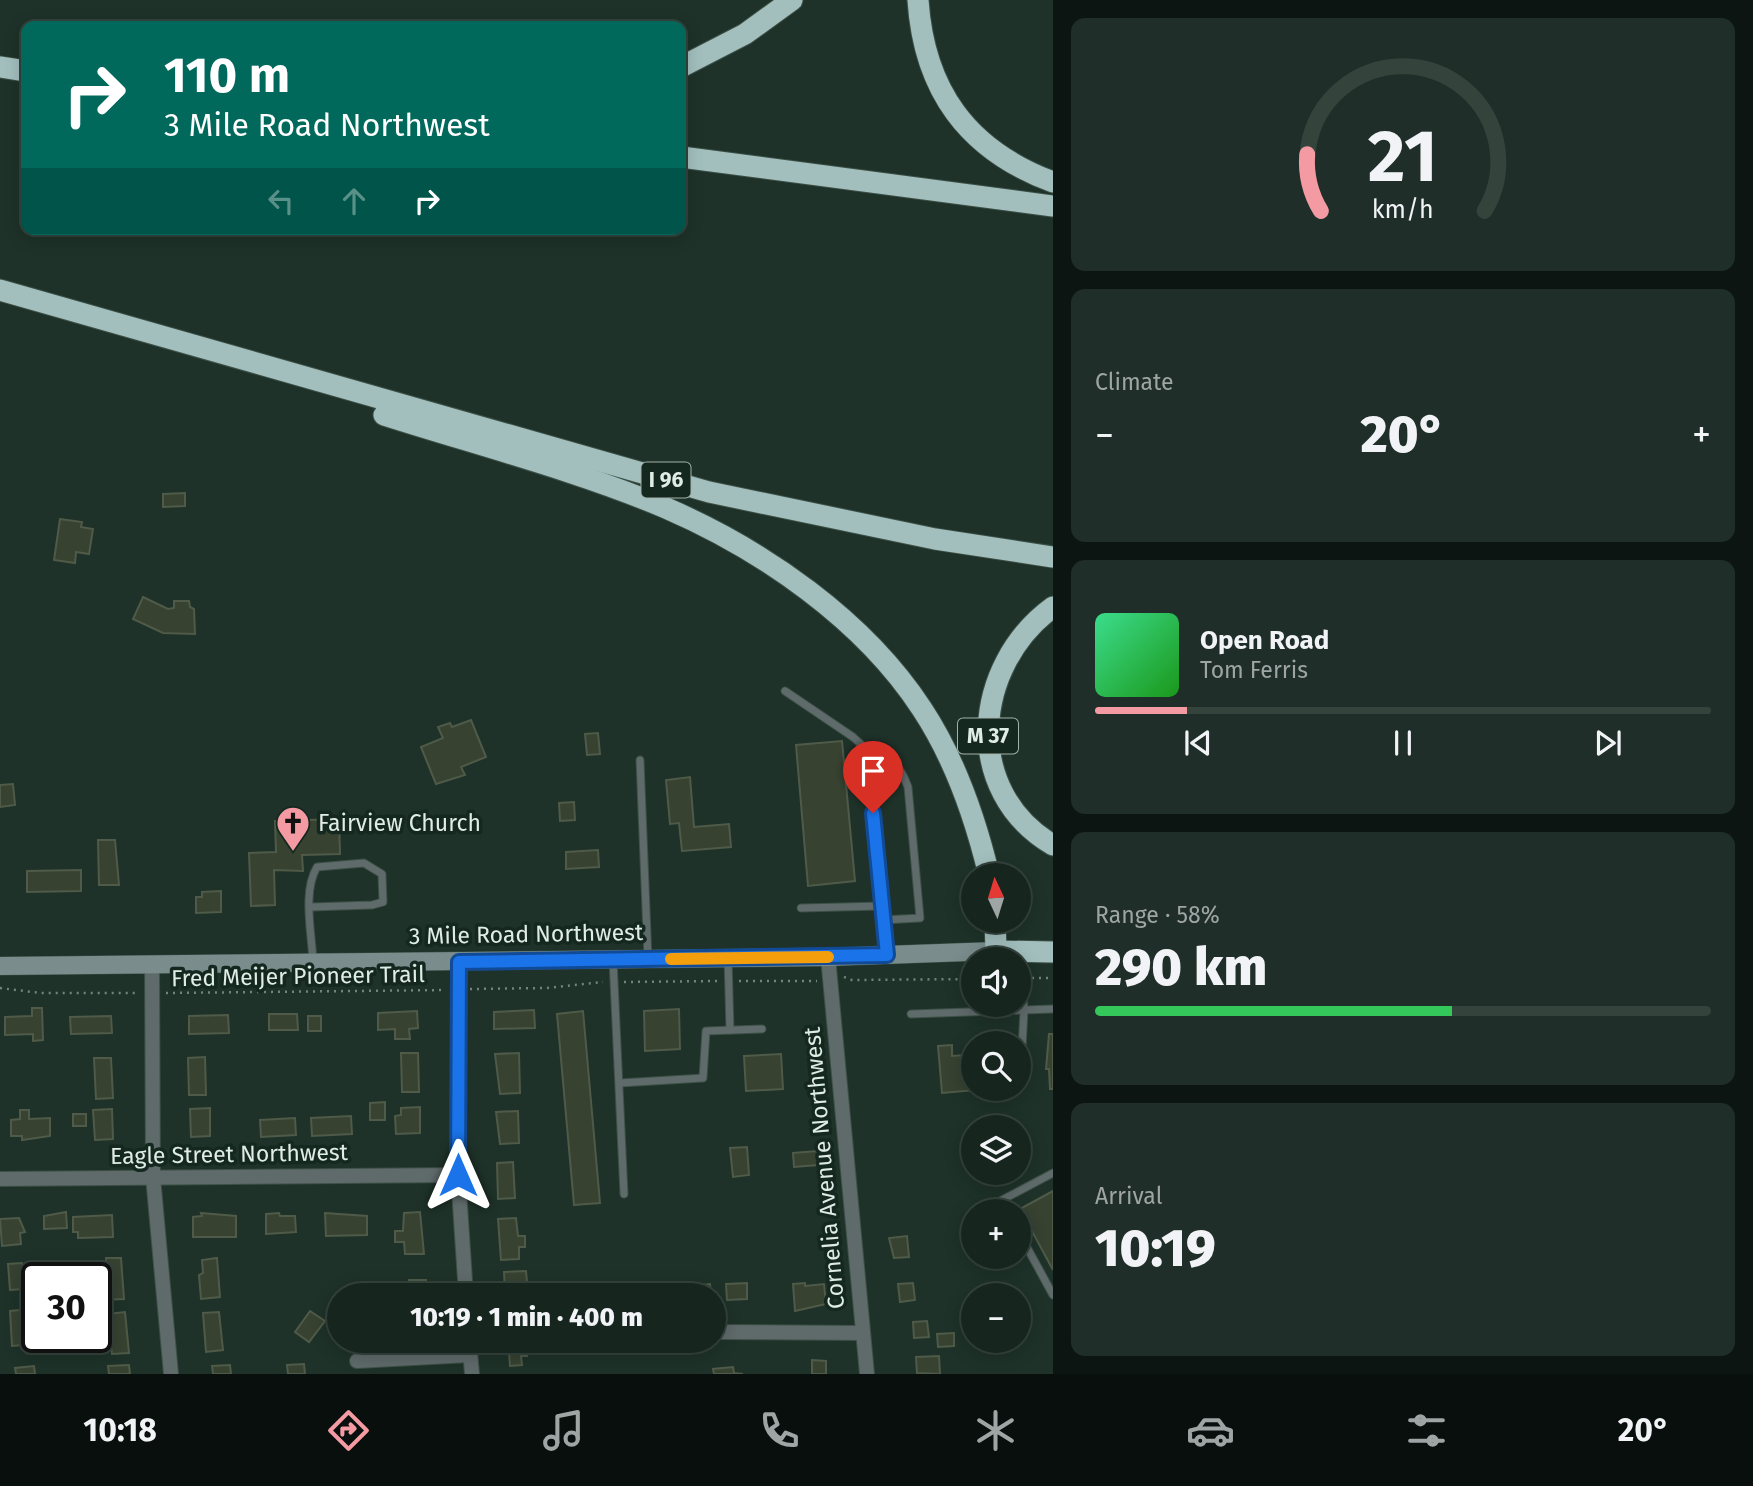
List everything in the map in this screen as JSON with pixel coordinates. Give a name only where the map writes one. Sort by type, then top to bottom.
[{"type":"highway","points":[[686,64],[745,34],[792,0]]},
{"type":"highway","points":[[918,0],[920,33],[929,68],[949,105],[969,130],[995,154],[1026,172],[1053,182]]},
{"type":"highway","points":[[0,67],[21,70]]},
{"type":"highway","points":[[686,158],[1053,206]]},
{"type":"highway","name":"I 96","points":[[0,290],[709,492],[935,539],[1053,556]]},
{"type":"highway","points":[[286,373],[358,407],[667,508],[712,530],[807,592],[888,663],[922,709],[946,752],[972,812],[986,863]]},
{"type":"highway","name":"M 37","points":[[1053,607],[1022,635],[1005,661],[990,699],[987,730],[990,758],[999,783],[1016,812],[1053,845]]},
{"type":"highway","name":"3 Mile Road Northwest","points":[[1031,952],[1053,952]]},
{"type":"main road","name":"3 Mile Road Northwest","points":[[0,966],[828,957],[961,952]]},
{"type":"street","name":"Cornelia Avenue Northwest","points":[[828,957],[867,1374]]},
{"type":"street","points":[[459,962],[458,1175],[465,1283]]},
{"type":"street","points":[[152,964],[153,1177],[171,1374]]},
{"type":"street","name":"Eagle Street Northwest","points":[[0,1179],[458,1175]]},
{"type":"street","points":[[726,1332],[863,1333]]},
{"type":"street","points":[[357,1361],[426,1353]]},
{"type":"street","points":[[470,1353],[472,1374]]},
{"type":"lane","points":[[785,691],[853,737],[874,756],[892,760],[902,770],[908,786],[920,918],[884,920]]},
{"type":"lane","points":[[874,756],[869,757],[868,764],[887,955]]},
{"type":"lane","points":[[640,760],[648,959]]},
{"type":"lane","points":[[311,907],[372,905],[383,902],[382,874],[364,863],[317,867],[311,878],[311,907],[313,963]]},
{"type":"lane","points":[[801,908],[882,906]]},
{"type":"lane","points":[[728,958],[730,1030]]},
{"type":"lane","points":[[613,960],[624,1194]]},
{"type":"lane","points":[[1031,1010],[1053,1009]]},
{"type":"lane","points":[[912,1014],[961,1012]]},
{"type":"lane","points":[[620,1083],[704,1078],[706,1031],[762,1029]]},
{"type":"lane","points":[[1004,1199],[1053,1173]]},
{"type":"lane","points":[[1031,1255],[1053,1295]]},
{"type":"path","points":[[1031,978],[1053,978]]},
{"type":"path","name":"Fred Meijer Pioneer Trail","points":[[0,988],[40,993],[152,993],[546,988],[578,982],[961,979]]},
{"type":"building","points":[[185,493],[185,506],[163,507],[163,494]]},
{"type":"building","points":[[60,519],[82,522],[81,527],[93,529],[89,554],[76,552],[75,563],[54,560]]},
{"type":"building","points":[[143,597],[168,609],[174,608],[174,601],[189,601],[190,607],[194,609],[195,634],[163,633],[133,619]]},
{"type":"building","points":[[471,720],[486,757],[461,767],[465,775],[436,784],[421,747],[443,738],[438,727],[450,723],[452,727]]},
{"type":"building","points":[[598,733],[600,754],[587,755],[585,734]]},
{"type":"building","points":[[842,741],[855,881],[808,886],[796,745]]},
{"type":"building","points":[[690,777],[694,827],[729,824],[731,847],[682,851],[679,823],[670,824],[666,780]]},
{"type":"building","points":[[13,784],[15,805],[0,807],[0,785]]},
{"type":"building","points":[[574,802],[575,820],[560,821],[559,803]]},
{"type":"building","points":[[339,819],[340,854],[302,855],[303,871],[274,870],[275,905],[251,906],[249,853],[276,852],[275,821]]},
{"type":"building","points":[[98,840],[115,840],[119,885],[99,885]]},
{"type":"building","points":[[598,850],[599,867],[566,869],[566,852]]},
{"type":"building","points":[[81,870],[81,891],[27,892],[27,871]]},
{"type":"building","points":[[221,891],[221,912],[196,913],[196,897],[202,897],[202,892]]},
{"type":"building","points":[[32,1008],[42,1008],[43,1040],[33,1041],[33,1034],[5,1035],[5,1017],[32,1016]]},
{"type":"building","points":[[679,1009],[680,1049],[645,1051],[644,1011]]},
{"type":"building","points":[[534,1010],[535,1028],[494,1029],[494,1012]]},
{"type":"building","points":[[417,1011],[418,1028],[409,1029],[410,1039],[395,1039],[395,1029],[378,1030],[378,1013]]},
{"type":"building","points":[[583,1011],[600,1203],[574,1205],[557,1014]]},
{"type":"building","points":[[269,1014],[297,1014],[298,1030],[269,1030]]},
{"type":"building","points":[[228,1015],[229,1033],[189,1034],[189,1016]]},
{"type":"building","points":[[111,1016],[112,1033],[71,1034],[70,1017]]},
{"type":"building","points":[[308,1016],[321,1016],[321,1031],[308,1031]]},
{"type":"building","points":[[1049,1034],[1053,1034],[1053,1089],[1050,1089],[1049,1069],[1046,1069]]},
{"type":"building","points":[[952,1045],[952,1056],[961,1055],[961,1091],[942,1093],[938,1046]]},
{"type":"building","points":[[401,1053],[418,1053],[419,1092],[402,1092]]},
{"type":"building","points":[[519,1053],[520,1093],[500,1094],[495,1054]]},
{"type":"building","points":[[781,1054],[783,1089],[746,1091],[744,1056]]},
{"type":"building","points":[[205,1057],[206,1095],[189,1095],[188,1058]]},
{"type":"building","points":[[94,1058],[111,1058],[113,1098],[96,1099]]},
{"type":"building","points":[[385,1102],[385,1120],[370,1120],[370,1103]]},
{"type":"building","points":[[420,1107],[420,1133],[396,1134],[395,1116],[401,1115],[401,1108]]},
{"type":"building","points":[[210,1108],[210,1136],[191,1137],[190,1109]]},
{"type":"building","points":[[112,1109],[113,1139],[95,1140],[93,1110]]},
{"type":"building","points":[[20,1110],[29,1110],[29,1119],[50,1118],[50,1136],[22,1140],[22,1136],[11,1136],[11,1120],[20,1119]]},
{"type":"building","points":[[518,1111],[519,1143],[500,1144],[496,1112]]},
{"type":"building","points":[[73,1114],[86,1114],[86,1126],[73,1126]]},
{"type":"building","points":[[351,1116],[352,1134],[312,1136],[311,1118]]},
{"type":"building","points":[[295,1118],[296,1135],[261,1137],[260,1120]]},
{"type":"building","points":[[747,1147],[749,1175],[733,1177],[730,1148]]},
{"type":"building","points":[[817,1151],[818,1165],[794,1167],[793,1153]]},
{"type":"building","points":[[513,1162],[515,1198],[498,1199],[497,1163]]},
{"type":"building","points":[[1053,1191],[1053,1270],[1031,1229],[1031,1203]]},
{"type":"building","points":[[66,1212],[67,1228],[44,1229],[44,1216]]},
{"type":"building","points":[[420,1212],[424,1254],[405,1254],[404,1242],[395,1242],[395,1231],[403,1231],[404,1213]]},
{"type":"building","points":[[201,1213],[236,1216],[236,1237],[193,1237],[193,1217],[202,1216]]},
{"type":"building","points":[[279,1213],[280,1216],[295,1216],[296,1232],[266,1234],[266,1214]]},
{"type":"building","points":[[325,1213],[367,1216],[367,1235],[326,1236]]},
{"type":"building","points":[[112,1215],[113,1237],[78,1238],[78,1232],[73,1232],[73,1217]]},
{"type":"building","points":[[19,1218],[25,1232],[20,1233],[21,1244],[2,1246],[0,1219]]},
{"type":"building","points":[[516,1218],[518,1236],[525,1236],[525,1247],[519,1247],[519,1259],[501,1260],[498,1219]]},
{"type":"building","points":[[907,1236],[909,1257],[894,1258],[889,1238]]},
{"type":"building","points":[[106,1258],[121,1258],[124,1299],[112,1300],[112,1262],[106,1262]]},
{"type":"building","points":[[217,1258],[220,1297],[201,1299],[199,1275],[203,1273],[202,1260]]},
{"type":"building","points":[[21,1263],[21,1289],[10,1290],[8,1264]]},
{"type":"building","points":[[526,1271],[527,1282],[504,1283],[504,1272]]},
{"type":"building","points":[[409,1280],[426,1280],[426,1283],[409,1283]]},
{"type":"building","points":[[747,1283],[747,1299],[727,1300],[726,1284]]},
{"type":"building","points":[[805,1283],[805,1286],[824,1284],[826,1304],[795,1311],[793,1284]]},
{"type":"building","points":[[913,1283],[915,1300],[900,1302],[898,1284]]},
{"type":"building","points":[[21,1310],[21,1345],[12,1346],[10,1311]]},
{"type":"building","points":[[310,1311],[325,1321],[309,1342],[295,1332]]},
{"type":"building","points":[[125,1312],[129,1353],[112,1354],[112,1314]]},
{"type":"building","points":[[219,1312],[223,1350],[206,1352],[203,1313]]},
{"type":"building","points":[[927,1321],[929,1337],[914,1338],[913,1322]]},
{"type":"building","points":[[954,1333],[954,1346],[938,1347],[937,1334]]},
{"type":"building","points":[[509,1353],[527,1353],[527,1356],[521,1356],[522,1365],[510,1366]]},
{"type":"building","points":[[939,1356],[940,1374],[917,1373],[916,1357]]},
{"type":"building","points":[[812,1360],[826,1361],[826,1374],[812,1374]]},
{"type":"building","points":[[304,1364],[305,1374],[288,1374],[287,1365]]},
{"type":"building","points":[[129,1365],[130,1374],[109,1374],[108,1366]]},
{"type":"building","points":[[230,1365],[231,1374],[213,1374],[212,1366]]},
{"type":"building","points":[[34,1366],[35,1374],[16,1374],[15,1368]]},
{"type":"building","points":[[733,1367],[734,1373],[743,1374],[714,1374],[713,1369]]},
{"type":"slow traffic","points":[[671,959],[828,957]]},
{"type":"place","name":"Fairview Church","points":[[293,853]]},
{"type":"route","points":[[458,1175],[459,962],[887,955],[873,813]]}]
